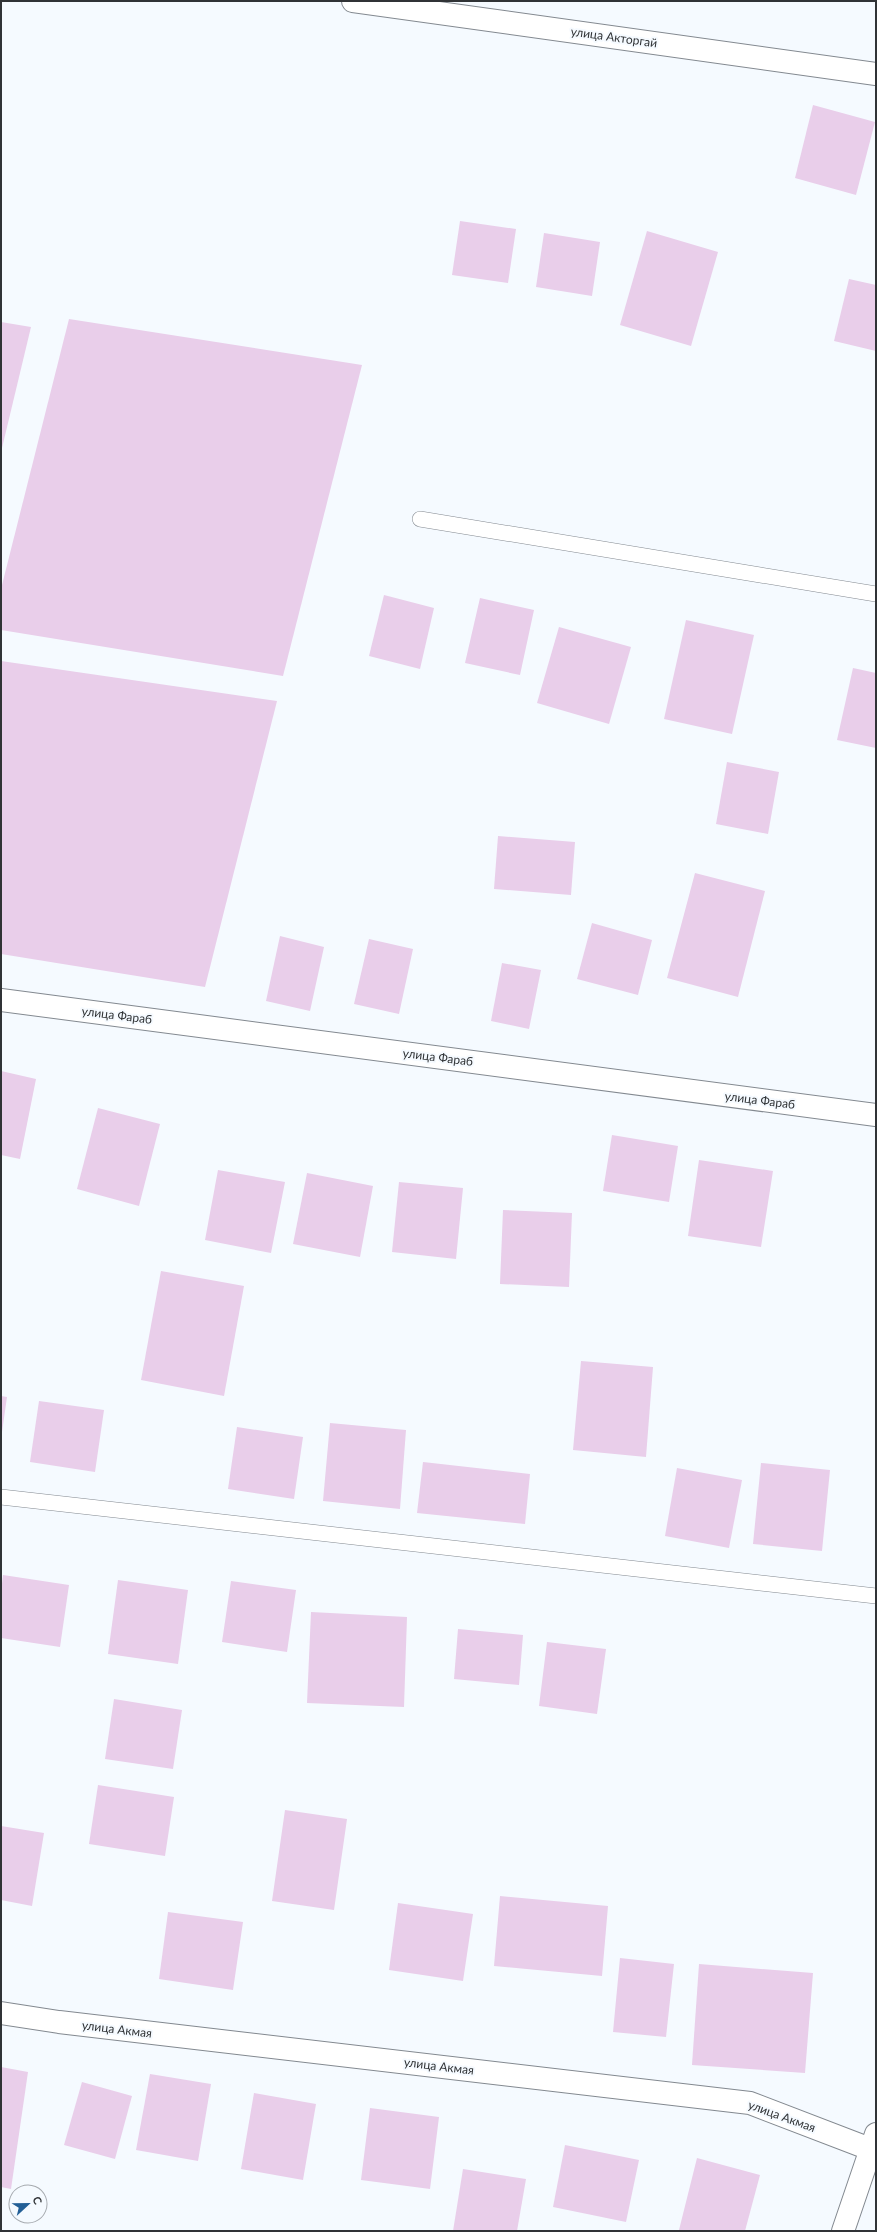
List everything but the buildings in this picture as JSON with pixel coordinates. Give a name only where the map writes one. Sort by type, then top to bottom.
[{"type":"street","name":"улица Акторгай","points":[[353,1],[876,74]]},
{"type":"street","name":"улица Фараб","points":[[1,1000],[876,1115]]},
{"type":"street","name":"улица Акмая","points":[[1,2013],[67,2023],[750,2103],[873,2141]]},
{"type":"street","points":[[843,2231],[873,2141]]},
{"type":"lane","points":[[420,519],[876,594]]},
{"type":"lane","points":[[1,1497],[876,1596]]}]
